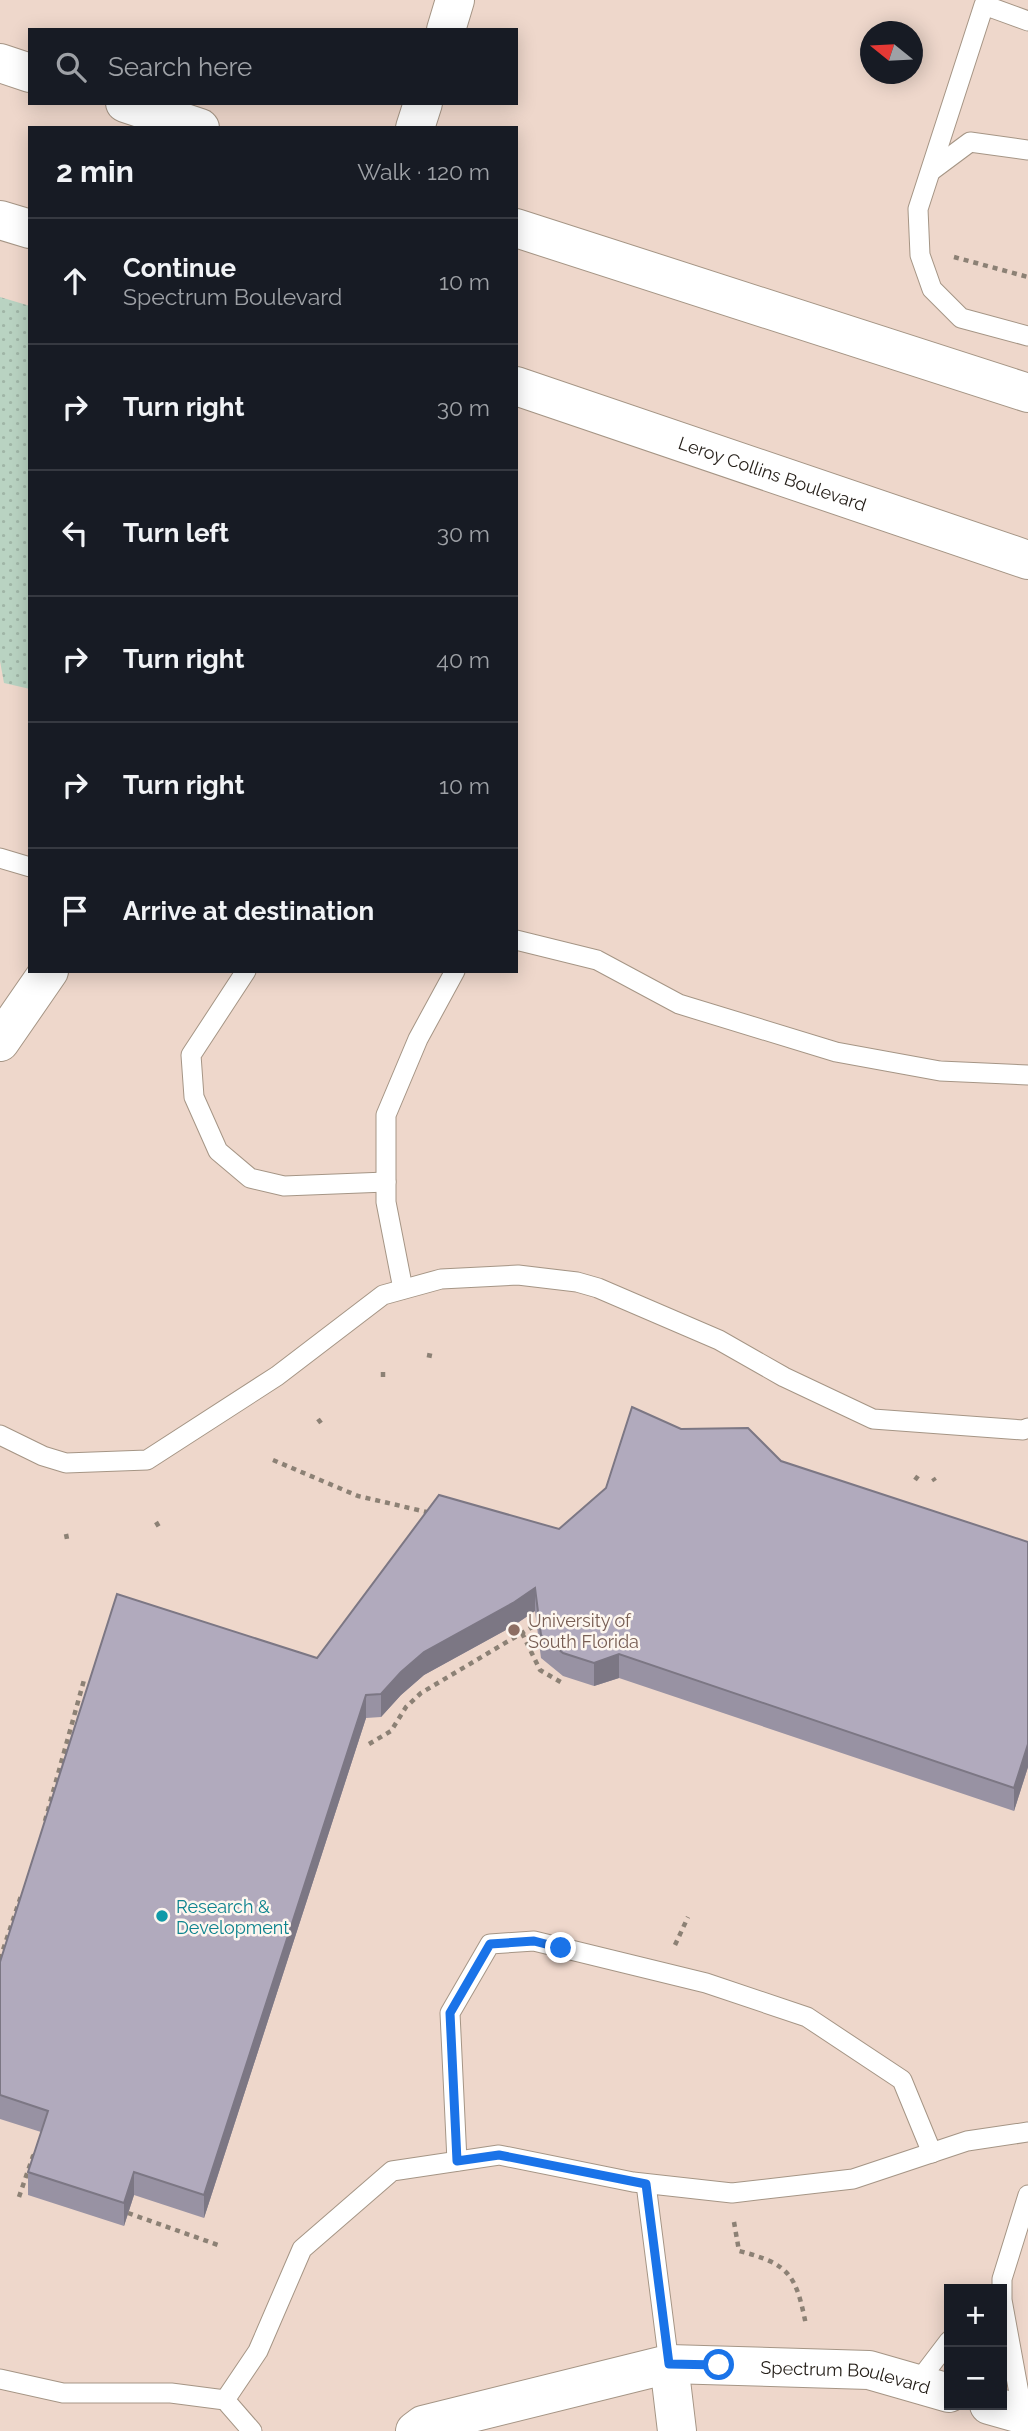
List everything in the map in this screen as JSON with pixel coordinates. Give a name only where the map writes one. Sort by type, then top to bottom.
[{"type":"street","points":[[447,28],[455,0]]},
{"type":"street","points":[[0,63],[28,72]]},
{"type":"street","points":[[131,105],[194,126]]},
{"type":"street","points":[[416,126],[422,105]]},
{"type":"street","points":[[0,220],[28,228]]},
{"type":"street","points":[[518,229],[1028,393]]},
{"type":"street","name":"Leroy Collins Boulevard","points":[[518,387],[1028,560]]},
{"type":"street","points":[[0,1042],[49,973]]},
{"type":"street","points":[[669,2364],[677,2431]]},
{"type":"street","name":"Spectrum Boulevard","points":[[415,2431],[423,2425],[669,2364],[869,2370],[933,2388]]},
{"type":"lane","points":[[1028,21],[984,5],[918,209],[920,255],[932,289],[961,318],[1028,336]]},
{"type":"lane","points":[[931,171],[970,142],[1028,150]]},
{"type":"lane","points":[[0,858],[28,866]]},
{"type":"lane","points":[[518,940],[597,960],[679,1004],[836,1052],[940,1071],[1028,1074]]},
{"type":"lane","points":[[245,973],[191,1055],[194,1097],[218,1151],[250,1178],[284,1186],[386,1182]]},
{"type":"lane","points":[[403,1290],[386,1202],[386,1115],[418,1039],[454,973]]},
{"type":"lane","points":[[0,1435],[43,1456],[66,1463],[148,1460],[277,1376],[383,1296],[441,1279],[518,1275],[577,1282],[598,1288],[719,1340],[783,1377],[873,1419],[1023,1430],[1028,1428]]},
{"type":"lane","points":[[457,2161],[450,2013],[490,1944],[534,1941],[706,1983],[807,2017],[902,2080],[932,2153]]},
{"type":"lane","points":[[225,2400],[258,2351],[302,2249],[392,2171],[499,2155],[646,2184],[732,2193],[853,2179],[967,2141],[1028,2132]]},
{"type":"lane","points":[[646,2184],[669,2364]]},
{"type":"lane","points":[[997,2284],[1028,2195]]},
{"type":"lane","points":[[933,2388],[947,2347]]},
{"type":"lane","points":[[1007,2347],[1013,2412]]},
{"type":"lane","points":[[0,2379],[64,2393],[171,2393],[225,2400],[252,2431]]},
{"type":"path","points":[[954,257],[1028,277]]},
{"type":"path","points":[[273,1461],[359,1496],[438,1514]]},
{"type":"path","points":[[369,1744],[391,1731],[406,1707],[421,1693],[537,1624]]},
{"type":"path","points":[[522,1633],[540,1670],[564,1684]]},
{"type":"path","points":[[42,1831],[84,1680]]},
{"type":"path","points":[[73,1721],[84,1723]]},
{"type":"path","points":[[0,1959],[23,1891]]},
{"type":"path","points":[[673,1951],[688,1917]]},
{"type":"path","points":[[19,2197],[33,2156],[40,2158]]},
{"type":"path","points":[[128,2214],[218,2245]]},
{"type":"path","points":[[733,2218],[739,2251],[773,2262],[787,2270],[800,2295],[806,2325]]},
{"type":"shaded area","name":"University of South Florida","points":[[0,0],[1028,0],[1028,2431],[0,2431]]},
{"type":"green space","points":[[0,297],[28,305],[28,689],[4,683],[0,661]]},
{"type":"building","points":[[632,1407],[681,1429],[748,1428],[781,1461],[1028,1542],[1028,1744],[1014,1788],[619,1654],[594,1663],[563,1653],[541,1635],[535,1588],[424,1652],[381,1694],[366,1695],[204,2195],[134,2172],[124,2203],[28,2172],[48,2111],[0,2095],[0,1962],[117,1594],[317,1658],[439,1495],[559,1529],[606,1488]]},
{"type":"place","name":"University of South Florida","points":[[514,1630]]},
{"type":"place","name":"Research & Development","points":[[162,1916]]},
{"type":"route","points":[[561,1948],[534,1941],[490,1944],[450,2013],[457,2161],[499,2155],[646,2184],[669,2364],[719,2365]]}]
